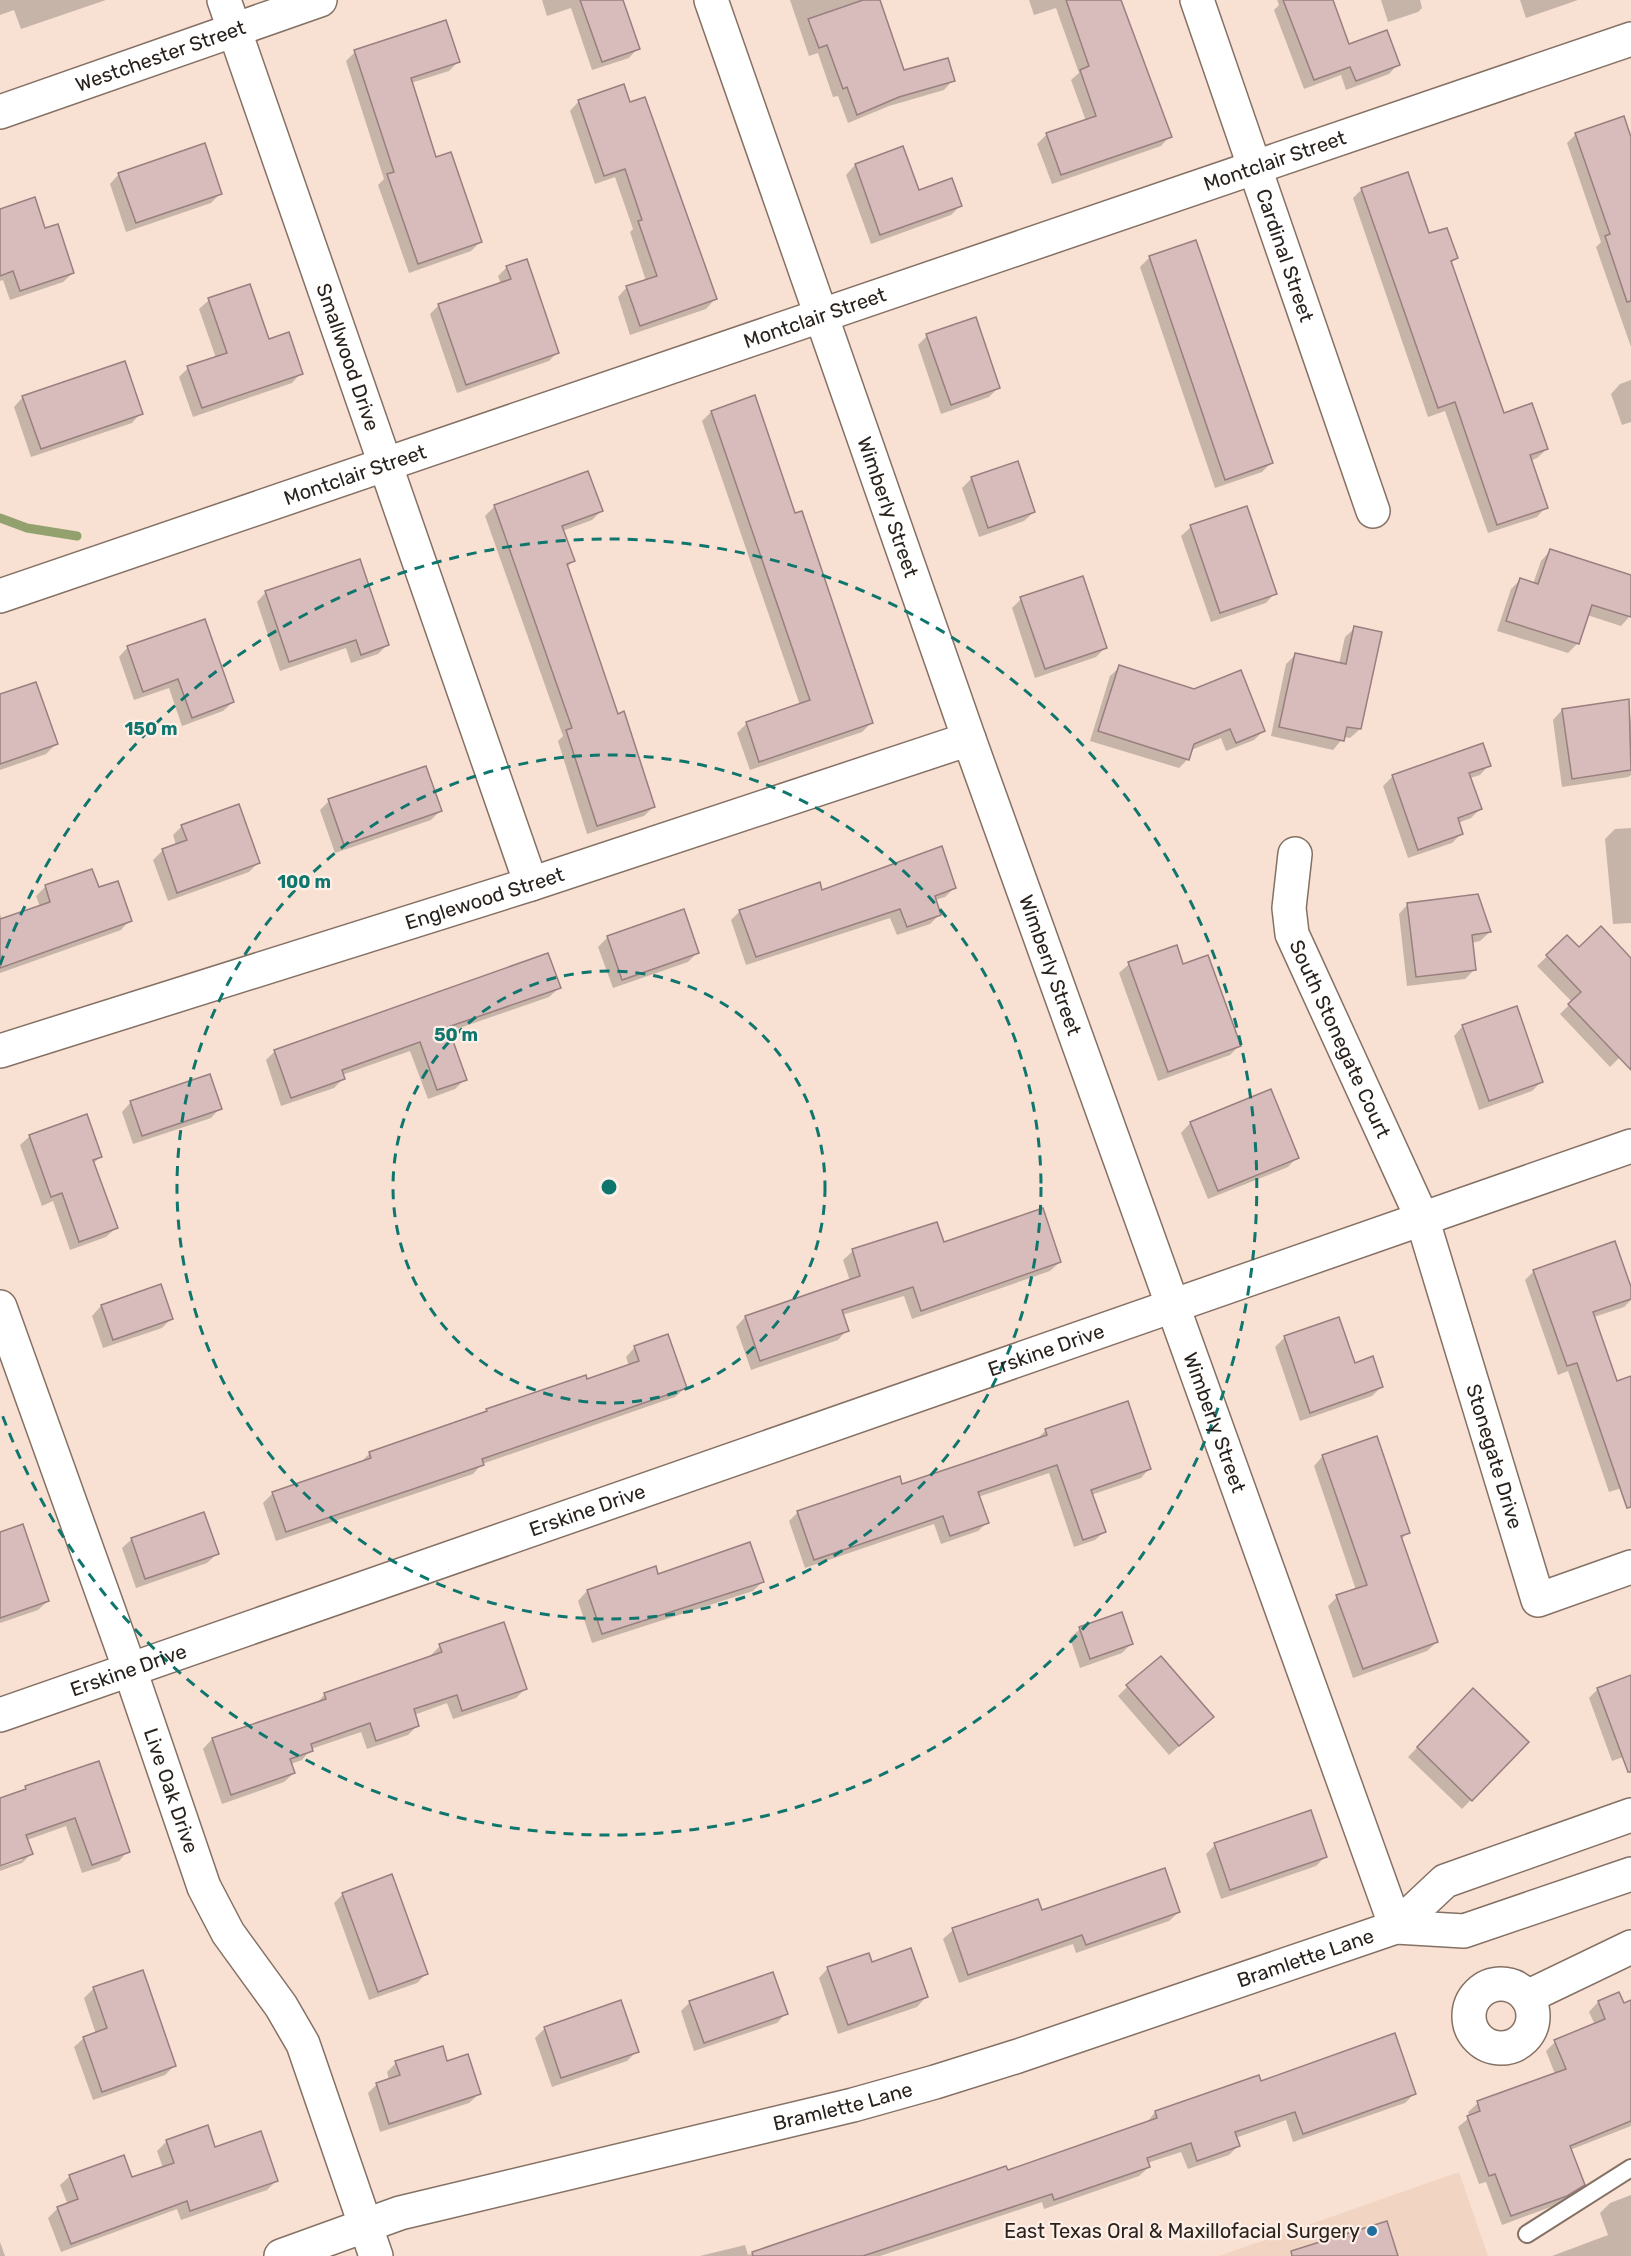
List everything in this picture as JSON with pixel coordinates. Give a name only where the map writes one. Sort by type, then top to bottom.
[{"type":"street","name":"Westchester Street","points":[[0,112],[229,15],[320,0]]},
{"type":"street","name":"Wimberly Street","points":[[711,0],[969,739],[1174,1304],[1396,1927]]},
{"type":"street","name":"Cardinal Street","points":[[1197,0],[1373,512]]},
{"type":"street","name":"Smallwood Drive","points":[[229,15],[388,465],[531,884]]},
{"type":"street","name":"Montclair Street","points":[[0,596],[1631,39]]},
{"type":"street","name":"Englewood Street","points":[[0,1051],[531,884],[969,739]]},
{"type":"street","name":"South Stonegate Court","points":[[1295,854],[1289,908],[1294,942],[1422,1218]]},
{"type":"street","points":[[1174,1304],[1631,1146]]},
{"type":"street","name":"Stonegate Drive","points":[[1422,1218],[1538,1600],[1631,1567]]},
{"type":"street","name":"Erskine Drive","points":[[0,1715],[1174,1304]]},
{"type":"street","name":"Live Oak Drive","points":[[0,1307],[130,1670],[204,1887],[228,1933],[281,2006],[303,2044],[376,2256]]},
{"type":"street","name":"Bramlette Lane","points":[[1396,1927],[1445,1881],[1631,1815]]},
{"type":"street","name":"Bramlette Lane","points":[[281,2256],[365,2224],[483,2193],[853,2105],[935,2082],[1018,2056],[1396,1927],[1464,1931],[1631,1874]]},
{"type":"street","points":[[1527,1997],[1631,1947]]},
{"type":"lane","points":[[1527,2234],[1631,2168]]},
{"type":"shaded area","points":[[1459,2172],[1488,2256],[1219,2256]]},
{"type":"building","points":[[580,0],[623,0],[640,49],[602,62]]},
{"type":"building","points":[[863,0],[880,0],[904,70],[948,58],[955,81],[899,97],[857,115],[847,87],[843,89],[827,45],[819,48],[808,19]]},
{"type":"building","points":[[1066,0],[1121,0],[1172,137],[1061,175],[1046,133],[1096,116],[1080,70],[1089,66]]},
{"type":"building","points":[[1283,0],[1333,0],[1349,44],[1387,30],[1400,65],[1356,81],[1350,67],[1314,80]]},
{"type":"building","points":[[446,20],[460,62],[411,78],[436,157],[451,152],[482,242],[418,264],[387,174],[394,172],[354,50]]},
{"type":"building","points":[[624,84],[630,102],[645,97],[717,299],[640,326],[626,286],[657,276],[638,221],[642,220],[625,169],[604,176],[578,100]]},
{"type":"building","points":[[1624,116],[1631,137],[1631,301],[1627,302],[1605,236],[1610,234],[1575,133]]},
{"type":"building","points":[[205,143],[222,194],[136,223],[118,173]]},
{"type":"building","points":[[903,146],[919,190],[952,178],[962,206],[880,235],[855,164]]},
{"type":"building","points":[[1408,172],[1429,233],[1447,228],[1458,258],[1451,261],[1504,413],[1532,403],[1548,449],[1530,455],[1548,508],[1497,525],[1455,402],[1438,408],[1361,188]]},
{"type":"building","points":[[35,197],[45,228],[58,224],[74,273],[20,291],[13,271],[0,276],[0,209]]},
{"type":"building","points":[[1196,240],[1273,463],[1225,480],[1149,256]]},
{"type":"building","points":[[527,259],[559,353],[466,385],[438,304],[511,279],[506,266]]},
{"type":"building","points":[[250,284],[269,339],[289,332],[303,374],[202,408],[187,366],[227,353],[208,298]]},
{"type":"building","points":[[976,317],[1000,388],[951,405],[926,334]]},
{"type":"building","points":[[125,361],[143,414],[41,449],[22,396]]},
{"type":"building","points":[[755,395],[795,513],[802,511],[873,723],[759,762],[746,722],[810,700],[711,411]]},
{"type":"building","points":[[1018,461],[1035,512],[988,528],[971,477]]},
{"type":"building","points":[[588,471],[603,511],[562,526],[575,561],[567,564],[618,714],[624,711],[655,807],[597,826],[566,730],[572,728],[494,505]]},
{"type":"building","points":[[1247,506],[1277,594],[1220,613],[1190,525]]},
{"type":"building","points":[[1550,549],[1631,575],[1631,617],[1592,605],[1579,644],[1506,621],[1520,578],[1538,584]]},
{"type":"building","points":[[360,559],[389,645],[361,655],[356,640],[289,662],[265,591]]},
{"type":"building","points":[[1083,576],[1107,648],[1045,669],[1020,597]]},
{"type":"building","points":[[205,619],[234,702],[192,718],[178,679],[143,692],[127,646]]},
{"type":"building","points":[[1354,626],[1382,632],[1361,729],[1347,727],[1344,741],[1279,727],[1295,653],[1346,664]]},
{"type":"building","points":[[1119,665],[1194,689],[1241,670],[1265,731],[1236,743],[1230,729],[1194,744],[1189,760],[1098,731]]},
{"type":"building","points":[[36,682],[58,744],[0,764],[0,694]]},
{"type":"building","points":[[1629,699],[1631,770],[1572,779],[1562,709]]},
{"type":"building","points":[[1483,743],[1491,766],[1469,773],[1482,809],[1458,818],[1463,834],[1418,850],[1392,775]]},
{"type":"building","points":[[426,766],[442,811],[344,845],[328,799]]},
{"type":"building","points":[[239,804],[260,863],[177,893],[162,849],[187,840],[181,825]]},
{"type":"building","points":[[942,846],[956,888],[935,896],[941,915],[907,927],[900,909],[756,957],[739,910],[820,882],[822,890]]},
{"type":"building","points":[[92,869],[99,887],[118,881],[132,921],[0,968],[0,919],[50,902],[45,885]]},
{"type":"building","points":[[1478,894],[1491,932],[1472,935],[1476,970],[1416,977],[1407,903]]},
{"type":"building","points":[[684,909],[699,953],[622,980],[607,936]]},
{"type":"building","points":[[1601,926],[1631,958],[1631,1070],[1568,1004],[1581,992],[1546,955],[1567,935],[1579,947]]},
{"type":"building","points":[[1177,945],[1183,964],[1208,955],[1241,1046],[1168,1072],[1128,962]]},
{"type":"building","points":[[548,953],[561,988],[448,1027],[467,1080],[437,1090],[420,1042],[342,1070],[345,1079],[291,1098],[274,1050]]},
{"type":"building","points":[[1517,1006],[1543,1082],[1489,1101],[1462,1025]]},
{"type":"building","points":[[210,1074],[222,1109],[142,1136],[130,1101]]},
{"type":"building","points":[[1271,1089],[1299,1158],[1218,1191],[1190,1122]]},
{"type":"building","points":[[87,1114],[102,1157],[93,1160],[118,1228],[79,1242],[62,1193],[51,1197],[29,1135]]},
{"type":"building","points":[[1043,1208],[1061,1262],[921,1311],[913,1287],[842,1310],[849,1331],[760,1361],[745,1316],[860,1276],[852,1249],[937,1222],[944,1242]]},
{"type":"building","points":[[1615,1241],[1631,1287],[1631,1299],[1593,1312],[1617,1381],[1631,1376],[1631,1507],[1627,1508],[1577,1363],[1567,1366],[1533,1270]]},
{"type":"building","points":[[161,1284],[173,1319],[113,1340],[101,1305]]},
{"type":"building","points":[[1339,1317],[1355,1363],[1373,1356],[1383,1387],[1310,1413],[1284,1336]]},
{"type":"building","points":[[668,1334],[687,1388],[482,1459],[484,1465],[286,1532],[272,1492],[371,1458],[369,1452],[487,1411],[486,1409],[586,1375],[587,1379],[639,1361],[634,1346]]},
{"type":"building","points":[[1128,1401],[1151,1469],[1091,1490],[1106,1532],[1083,1540],[1057,1465],[978,1492],[989,1523],[950,1536],[943,1516],[814,1560],[797,1511],[900,1476],[902,1484],[1047,1435],[1045,1429]]},
{"type":"building","points":[[1377,1436],[1410,1533],[1401,1536],[1438,1642],[1363,1669],[1336,1595],[1367,1585],[1322,1455]]},
{"type":"building","points":[[204,1512],[219,1554],[145,1579],[131,1538]]},
{"type":"building","points":[[23,1524],[49,1601],[0,1618],[0,1532]]},
{"type":"building","points":[[750,1542],[764,1582],[602,1634],[587,1590],[656,1566],[658,1574]]},
{"type":"building","points":[[1122,1612],[1133,1644],[1090,1659],[1079,1627]]},
{"type":"building","points":[[504,1622],[527,1689],[462,1711],[457,1695],[414,1709],[419,1726],[376,1741],[370,1723],[311,1744],[313,1751],[290,1759],[295,1773],[231,1795],[212,1738],[326,1699],[324,1693],[442,1652],[439,1644]]},
{"type":"building","points":[[1161,1656],[1214,1717],[1179,1746],[1126,1685]]},
{"type":"building","points":[[1631,1675],[1631,1772],[1628,1772],[1597,1688]]},
{"type":"building","points":[[1473,1688],[1529,1742],[1472,1801],[1417,1747]]},
{"type":"building","points":[[99,1761],[130,1852],[92,1865],[75,1818],[26,1835],[33,1854],[0,1866],[0,1798],[26,1789],[25,1786]]},
{"type":"building","points":[[1311,1810],[1327,1857],[1230,1890],[1214,1843]]},
{"type":"building","points":[[1165,1868],[1180,1912],[1086,1945],[1082,1935],[968,1975],[952,1928],[1038,1899],[1042,1910]]},
{"type":"building","points":[[392,1874],[428,1974],[378,1992],[342,1893]]},
{"type":"building","points":[[911,1948],[928,1997],[848,2025],[827,1967],[869,1953],[872,1962]]},
{"type":"building","points":[[143,1970],[176,2066],[102,2092],[83,2037],[107,2028],[93,1987]]},
{"type":"building","points":[[773,1972],[788,2014],[704,2043],[689,2001]]},
{"type":"building","points":[[1619,1992],[1624,2003],[1631,2000],[1631,2121],[1570,2146],[1585,2185],[1567,2196],[1511,2216],[1495,2174],[1489,2176],[1467,2116],[1480,2111],[1477,2101],[1566,2069],[1554,2040],[1605,2019],[1598,2001]]},
{"type":"building","points":[[621,2000],[639,2052],[561,2078],[544,2027]]},
{"type":"building","points":[[1395,2033],[1416,2094],[1303,2134],[1295,2112],[1235,2132],[1240,2146],[1197,2161],[1191,2143],[1147,2158],[1150,2167],[1054,2200],[1052,2194],[863,2256],[753,2256],[752,2252],[1006,2166],[1008,2170],[1157,2118],[1155,2111],[1259,2075],[1261,2081]]},
{"type":"building","points":[[443,2046],[447,2061],[468,2054],[481,2094],[389,2124],[376,2083],[400,2075],[395,2061]]},
{"type":"building","points":[[208,2125],[215,2147],[261,2131],[278,2181],[190,2211],[187,2201],[71,2244],[57,2207],[78,2199],[69,2175],[124,2155],[132,2177],[174,2163],[166,2140]]},
{"type":"building","name":"East Texas Oral & Maxillofacial Surgery","points":[[1387,2221],[1398,2256],[1292,2256],[1291,2251]]},
{"type":"waterway","points":[[0,518],[27,528],[77,536]]},
{"type":"place","name":"East Texas Oral & Maxillofacial Surgery","points":[[1372,2231]]}]
